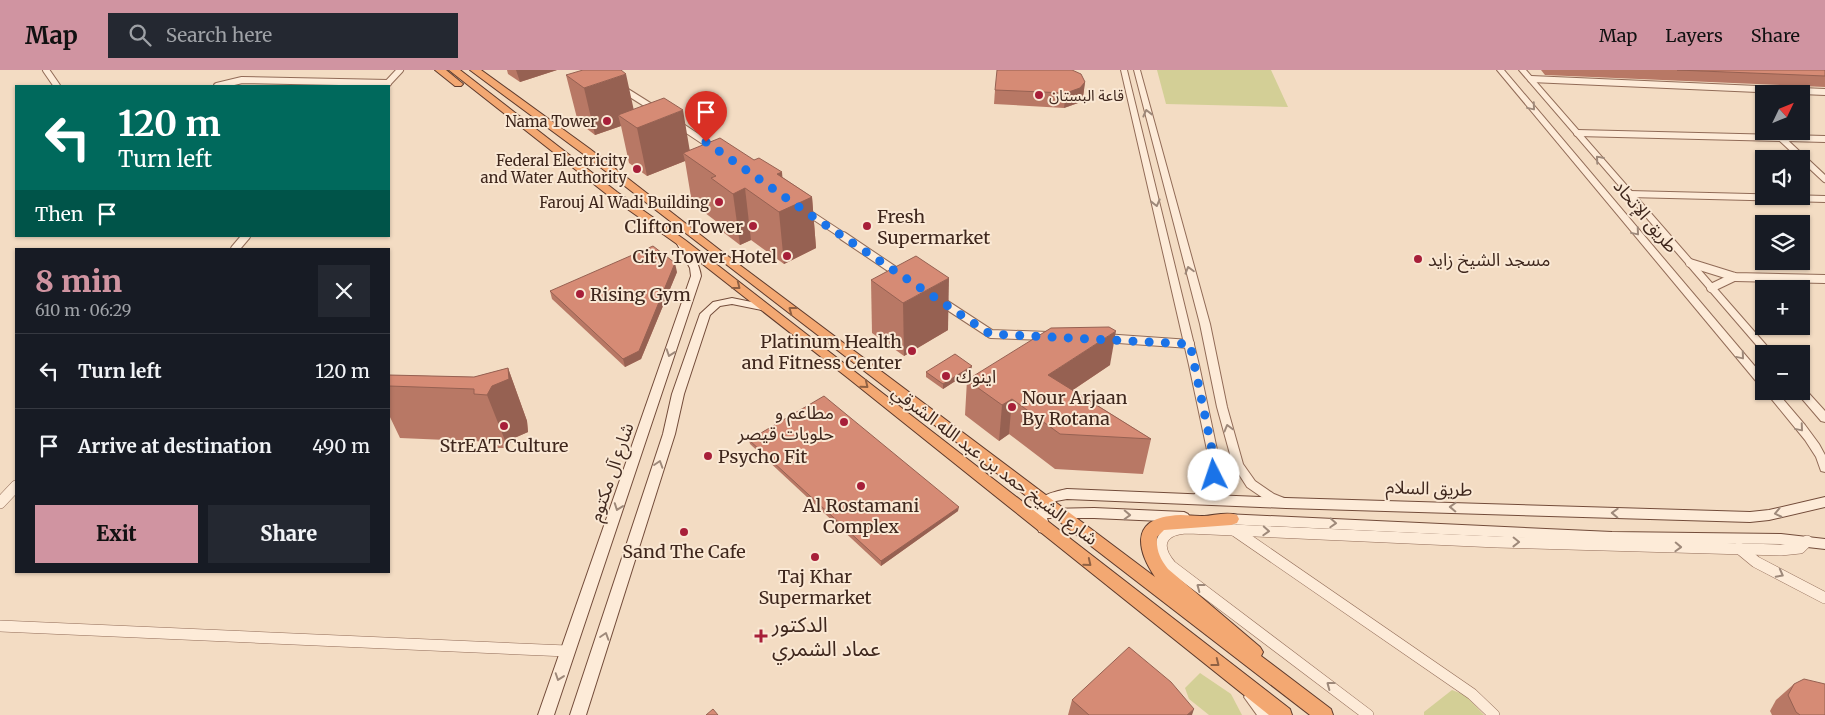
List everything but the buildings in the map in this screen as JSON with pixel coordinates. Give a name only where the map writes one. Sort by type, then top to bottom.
[{"type":"highway","points":[[440,70],[516,125],[544,141]]},
{"type":"highway","name":"شارع الشيخ حمد بن عبد الله الشرقي","points":[[454,70],[613,194],[681,242],[767,308],[1283,715]]},
{"type":"highway","name":"شارع الشيخ حمد بن عبد الله الشرقي","points":[[476,70],[586,151],[1025,487],[1042,507],[1060,514],[1324,715]]},
{"type":"highway","points":[[489,70],[581,142],[586,151]]},
{"type":"highway","points":[[892,406],[909,414],[1018,497],[1024,498],[1029,495],[1025,487]]},
{"type":"highway","points":[[1233,524],[1169,522],[1159,525],[1149,537],[1148,551],[1150,557],[1162,574],[1249,647],[1299,696]]},
{"type":"highway","points":[[1062,542],[1059,535],[1060,532],[1071,530],[1202,632],[1259,666]]},
{"type":"main road","name":"شارع آل مكتوم","points":[[547,713],[696,276],[695,268],[681,242]]},
{"type":"main road","points":[[578,715],[669,434],[696,337],[705,314],[717,304],[737,301],[767,308]]},
{"type":"main road","points":[[678,330],[689,328],[694,331],[696,337]]},
{"type":"main road","name":"طريق السلام","points":[[1042,507],[1052,497],[1075,494],[1286,503],[1750,517],[1769,515],[1825,502]]},
{"type":"main road","points":[[1017,506],[1042,507],[1044,528]]},
{"type":"main road","points":[[1060,514],[1499,536],[1781,539],[1825,544]]},
{"type":"street","points":[[46,70],[56,85]]},
{"type":"street","points":[[221,85],[242,80],[386,84],[400,70]]},
{"type":"street","points":[[1124,70],[1190,344],[1215,464],[1212,480],[1198,498]]},
{"type":"street","points":[[1137,70],[1184,253],[1205,324],[1222,403],[1238,464],[1243,475],[1260,491],[1286,503]]},
{"type":"street","name":"طريق اﻹتحاد","points":[[1500,70],[1755,373]]},
{"type":"street","name":"طريق اﻹتحاد","points":[[1522,70],[1761,345]]},
{"type":"street","points":[[1531,79],[1825,92]]},
{"type":"street","points":[[1127,81],[1133,80],[1140,85]]},
{"type":"street","points":[[612,83],[667,116]]},
{"type":"street","points":[[1813,92],[1825,101]]},
{"type":"street","points":[[674,121],[725,155]]},
{"type":"street","points":[[1577,133],[1755,137]]},
{"type":"street","points":[[1810,139],[1825,139]]},
{"type":"street","points":[[1783,140],[1825,179]]},
{"type":"street","points":[[1147,167],[1154,174],[1163,173]]},
{"type":"street","points":[[1629,194],[1825,199]]},
{"type":"street","points":[[796,205],[905,277]]},
{"type":"street","points":[[236,248],[245,237]]},
{"type":"street","points":[[1166,248],[1177,248],[1184,253]]},
{"type":"street","points":[[1690,263],[1734,276],[1825,279]]},
{"type":"street","points":[[1711,288],[1734,276]]},
{"type":"street","points":[[930,293],[990,334],[1056,336]]},
{"type":"street","points":[[1093,338],[1190,344]]},
{"type":"street","points":[[1202,398],[1206,404],[1214,408],[1222,403]]},
{"type":"street","points":[[1777,400],[1820,454],[1825,468]]},
{"type":"street","points":[[1810,400],[1825,418]]},
{"type":"street","points":[[0,503],[15,487]]},
{"type":"street","points":[[1368,715],[1171,566],[1161,551],[1162,538],[1169,532],[1176,530],[1233,524],[1260,546],[1472,694],[1494,715]]},
{"type":"street","points":[[1499,536],[1794,549],[1800,548],[1807,541]]},
{"type":"street","points":[[1739,548],[1756,562],[1825,598]]},
{"type":"street","points":[[0,626],[567,651]]},
{"type":"street","points":[[1239,680],[1265,715]]},
{"type":"shaded area","points":[[1157,70],[1271,70],[1288,107],[1166,104]]},
{"type":"shaded area","points":[[1200,673],[1231,694],[1242,715],[1209,715],[1189,699],[1185,688]]},
{"type":"shaded area","points":[[1452,690],[1465,695],[1484,715],[1424,715],[1424,712]]},
{"type":"place","name":"قاعة البستان","points":[[1039,95]]},
{"type":"place","name":"Nama Tower","points":[[607,121]]},
{"type":"place","name":"Federal Electricity and Water Authority","points":[[637,169]]},
{"type":"place","name":"Farouj Al Wadi Building","points":[[719,202]]},
{"type":"place","name":"Clifton Tower","points":[[753,226]]},
{"type":"place","name":"Fresh Supermarket","points":[[867,226]]},
{"type":"place","name":"City Tower Hotel","points":[[787,256]]},
{"type":"place","name":"مسجد الشيخ زايد","points":[[1418,259]]},
{"type":"place","name":"Rising Gym","points":[[580,294]]},
{"type":"place","name":"Platinum Health and Fitness Center","points":[[912,351]]},
{"type":"place","name":"اينوك","points":[[946,376]]},
{"type":"place","name":"Nour Arjaan By Rotana","points":[[1012,407]]},
{"type":"place","name":"مطاعم و حلويات قيصر","points":[[844,422]]},
{"type":"place","name":"StrEAT Culture","points":[[504,426]]},
{"type":"place","name":"Psycho Fit","points":[[708,456]]},
{"type":"place","name":"Al Rostamani Complex","points":[[861,486]]},
{"type":"place","name":"Sand The Cafe","points":[[684,532]]},
{"type":"place","name":"Taj Khar Supermarket","points":[[815,557]]},
{"type":"place","name":"الدكتور عماد الشمري","points":[[761,636]]},
{"type":"route","points":[[706,142],[812,216],[990,334],[1190,344],[1215,464],[1214,475]]}]
